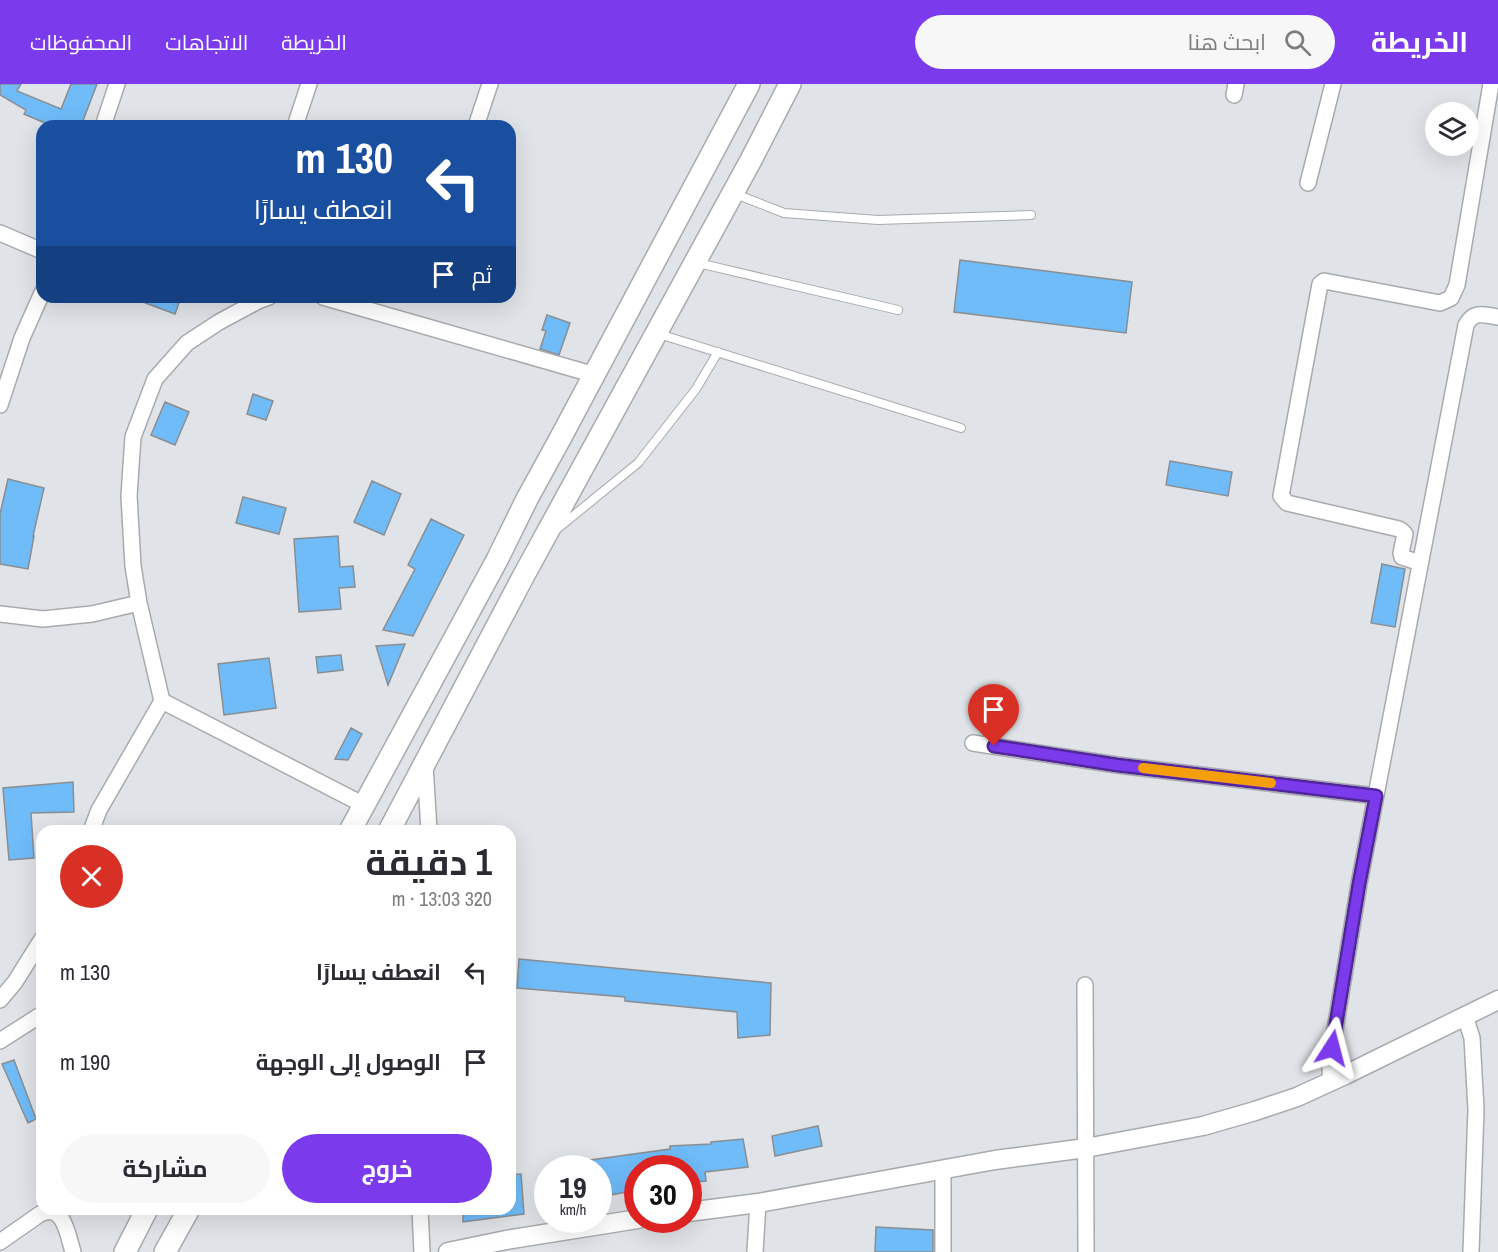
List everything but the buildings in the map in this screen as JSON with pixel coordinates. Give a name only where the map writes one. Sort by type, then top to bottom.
[{"type":"main road","points":[[352,822],[496,560],[749,84]]},
{"type":"main road","points":[[392,825],[524,575],[790,84]]},
{"type":"main road","points":[[496,560],[524,575]]},
{"type":"main road","points":[[125,1252],[144,1215]]},
{"type":"main road","points":[[165,1252],[186,1215]]},
{"type":"street","points":[[106,120],[117,84]]},
{"type":"street","points":[[297,120],[309,84]]},
{"type":"street","points":[[479,120],[490,84]]},
{"type":"street","points":[[1308,183],[1333,84]]},
{"type":"street","points":[[1420,562],[1402,556],[1405,534],[1399,529],[1287,503],[1281,496],[1320,284],[1324,281],[1440,303],[1451,298],[1457,285],[1491,84]]},
{"type":"street","points":[[0,233],[36,248]]},
{"type":"street","points":[[0,405],[22,338],[38,303]]},
{"type":"street","points":[[93,825],[99,810],[162,701],[133,566],[129,496],[133,437],[155,379],[187,343],[254,303]]},
{"type":"street","points":[[344,303],[595,375]]},
{"type":"street","points":[[1330,1082],[1332,1048],[1359,884],[1466,325],[1469,319],[1478,314],[1498,317]]},
{"type":"street","points":[[0,614],[43,619],[92,614],[140,603]]},
{"type":"street","points":[[162,701],[352,822]]},
{"type":"street","points":[[973,743],[1117,765],[1376,796]]},
{"type":"street","points":[[424,765],[429,825]]},
{"type":"street","points":[[0,1000],[36,948]]},
{"type":"street","points":[[1085,985],[1086,1252]]},
{"type":"street","points":[[702,1210],[758,1203],[994,1160],[1086,1148],[1203,1126],[1255,1111],[1330,1082],[1498,1000]]},
{"type":"street","points":[[1465,1016],[1472,1038],[1476,1109],[1471,1252]]},
{"type":"street","points":[[0,1041],[36,1018]]},
{"type":"street","points":[[943,1169],[943,1252]]},
{"type":"street","points":[[755,1252],[758,1203]]},
{"type":"street","points":[[0,1242],[39,1215]]},
{"type":"street","points":[[60,1215],[73,1252]]},
{"type":"street","points":[[420,1215],[422,1252]]},
{"type":"street","points":[[448,1252],[506,1240],[624,1221]]},
{"type":"lane","points":[[732,193],[784,213],[878,220],[1031,215]]},
{"type":"lane","points":[[694,262],[898,310]]},
{"type":"lane","points":[[656,333],[961,428]]},
{"type":"lane","points":[[544,540],[638,463],[696,389],[718,352]]},
{"type":"slow traffic","points":[[1143,768],[1271,783]]},
{"type":"route","points":[[994,746],[1117,765],[1376,796],[1332,1048]]}]
